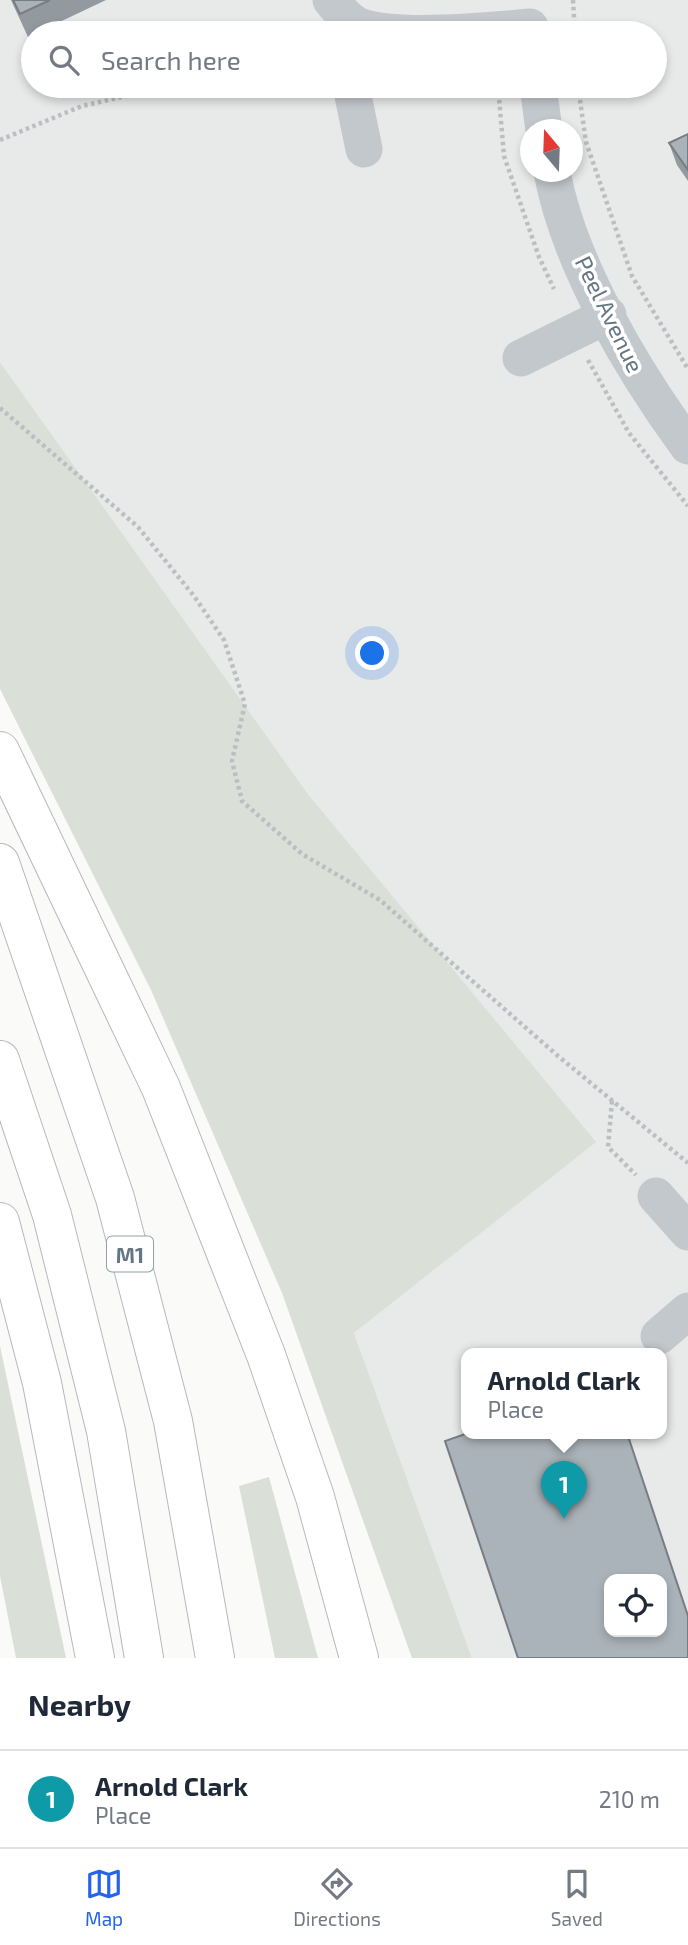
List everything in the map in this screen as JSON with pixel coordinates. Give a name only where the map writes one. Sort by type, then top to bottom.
[{"type":"highway","points":[[0,751],[162,1088],[266,1355],[315,1497],[359,1658]]},
{"type":"highway","name":"M1","points":[[0,863],[116,1198],[173,1421],[215,1658]]},
{"type":"highway","points":[[0,1060],[52,1215],[106,1431],[144,1658]]},
{"type":"highway","points":[[0,1222],[42,1384],[94,1658]]},
{"type":"street","points":[[331,0],[348,21]]},
{"type":"street","points":[[353,98],[364,149]]},
{"type":"street","points":[[540,98],[542,119]]},
{"type":"street","name":"Peel Avenue","points":[[555,182],[570,229],[608,315],[633,364],[688,446]]},
{"type":"street","points":[[521,358],[608,315]]},
{"type":"street","points":[[656,1196],[688,1233]]},
{"type":"street","points":[[659,1336],[688,1311]]},
{"type":"path","points":[[573,0],[574,21]]},
{"type":"path","points":[[0,140],[82,106],[118,98]]},
{"type":"path","points":[[580,98],[586,142],[632,276],[688,369]]},
{"type":"path","points":[[0,408],[138,527],[194,596],[224,640],[245,704],[232,761],[242,800],[302,854],[380,900],[688,1163]]},
{"type":"path","points":[[613,1100],[608,1147],[656,1196]]},
{"type":"shaded area","points":[[0,0],[688,0],[688,1658],[472,1658],[354,1333],[595,1142],[308,794],[0,362]]},
{"type":"shaded area","points":[[0,362],[308,794],[596,1142],[354,1333],[472,1658],[412,1658],[282,1293],[151,990],[0,689]]},
{"type":"shaded area","points":[[0,1346],[66,1658],[16,1658],[0,1576]]},
{"type":"shaded area","points":[[269,1477],[318,1658],[275,1658],[239,1486]]},
{"type":"building","points":[[13,0],[50,0],[20,14]]},
{"type":"building","points":[[688,134],[688,170],[669,143]]},
{"type":"building","points":[[461,1435],[461,1439],[629,1439],[688,1616],[688,1658],[518,1658],[445,1441]]},
{"type":"place","name":"Arnold Clark","points":[[564,1519]]}]
